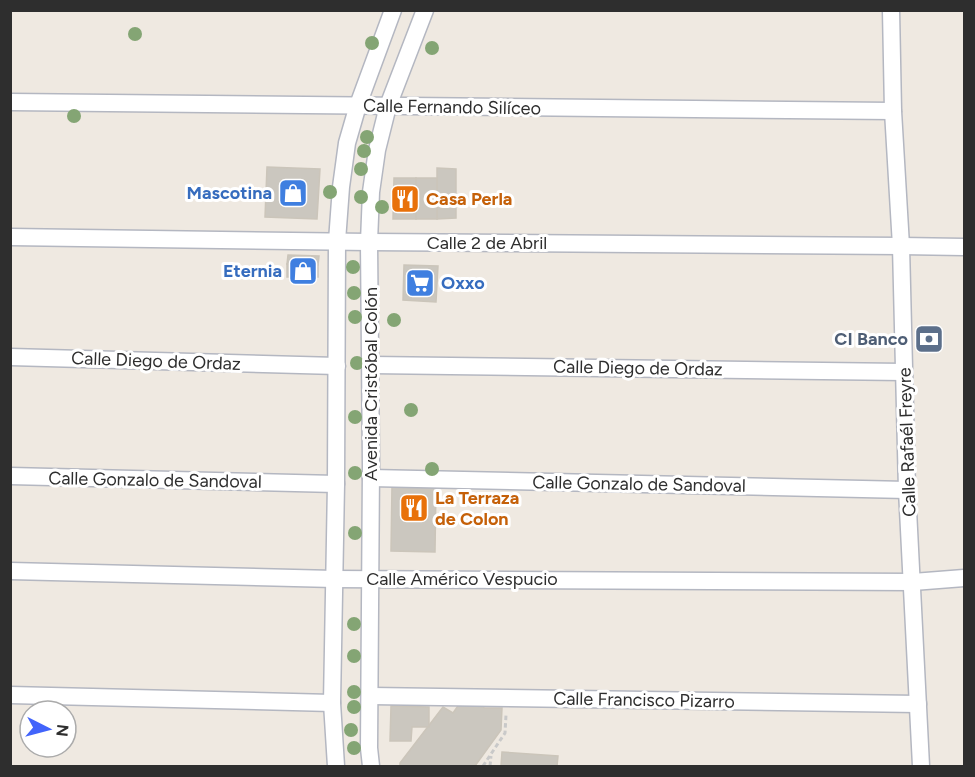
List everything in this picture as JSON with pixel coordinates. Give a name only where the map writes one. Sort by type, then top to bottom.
[{"type":"street","name":"Avenida Cristóbal Colón","points":[[336,766],[332,703],[337,241],[341,187],[347,143],[358,105],[393,10]]},
{"type":"street","name":"Avenida Cristóbal Colón","points":[[371,766],[369,748],[370,192],[388,106],[424,10]]},
{"type":"street","name":"Calle Rafaél Freyre","points":[[891,10],[893,111],[901,246],[907,489],[921,766]]},
{"type":"street","name":"Calle Fernando Silíceo","points":[[10,102],[893,111]]},
{"type":"street","name":"Calle 2 de Abril","points":[[10,237],[964,247]]},
{"type":"street","name":"Calle Diego de Ordaz","points":[[10,357],[337,366]]},
{"type":"street","name":"Calle Diego de Ordaz","points":[[371,365],[904,372]]},
{"type":"street","name":"Calle Gonzalo de Sandoval","points":[[10,476],[336,484]]},
{"type":"street","name":"Calle Gonzalo de Sandoval","points":[[371,478],[907,489]]},
{"type":"street","name":"Calle Américo Vespucio","points":[[10,571],[334,579],[913,582],[964,578]]},
{"type":"street","points":[[10,695],[332,703]]},
{"type":"street","name":"Calle Francisco Pizarro","points":[[370,696],[918,704]]},
{"type":"path","points":[[483,766],[505,733],[507,698]]},
{"type":"path","points":[[490,766],[491,754]]},
{"type":"building","name":"Mascotina","points":[[267,167],[320,169],[317,219],[265,217]]},
{"type":"building","points":[[437,168],[456,169],[456,218],[437,219]]},
{"type":"building","name":"Casa Perla","points":[[394,178],[416,178],[416,219],[393,219]]},
{"type":"building","points":[[416,178],[437,178],[437,219],[416,219]]},
{"type":"building","points":[[288,255],[319,256],[318,265],[287,264]]},
{"type":"building","name":"Eternia","points":[[287,264],[318,265],[318,277],[287,277]]},
{"type":"building","name":"Oxxo","points":[[404,265],[438,266],[436,302],[403,300]]},
{"type":"building","name":"La Terraza de Colon","points":[[392,485],[436,486],[435,552],[391,551]]},
{"type":"building","points":[[462,700],[482,702],[484,708],[502,708],[501,730],[475,766],[400,766],[443,707],[453,713]]},
{"type":"building","points":[[391,706],[429,707],[429,727],[412,727],[411,741],[390,741]]},
{"type":"building","points":[[502,752],[558,756],[557,766],[501,766]]},
{"type":"place","name":"Mascotina","points":[[293,193]]},
{"type":"place","name":"Casa Perla","points":[[405,199]]},
{"type":"place","name":"Eternia","points":[[303,271]]},
{"type":"place","name":"Oxxo","points":[[420,283]]},
{"type":"place","name":"CI Banco","points":[[929,339]]},
{"type":"place","name":"La Terraza de Colon","points":[[414,508]]}]
